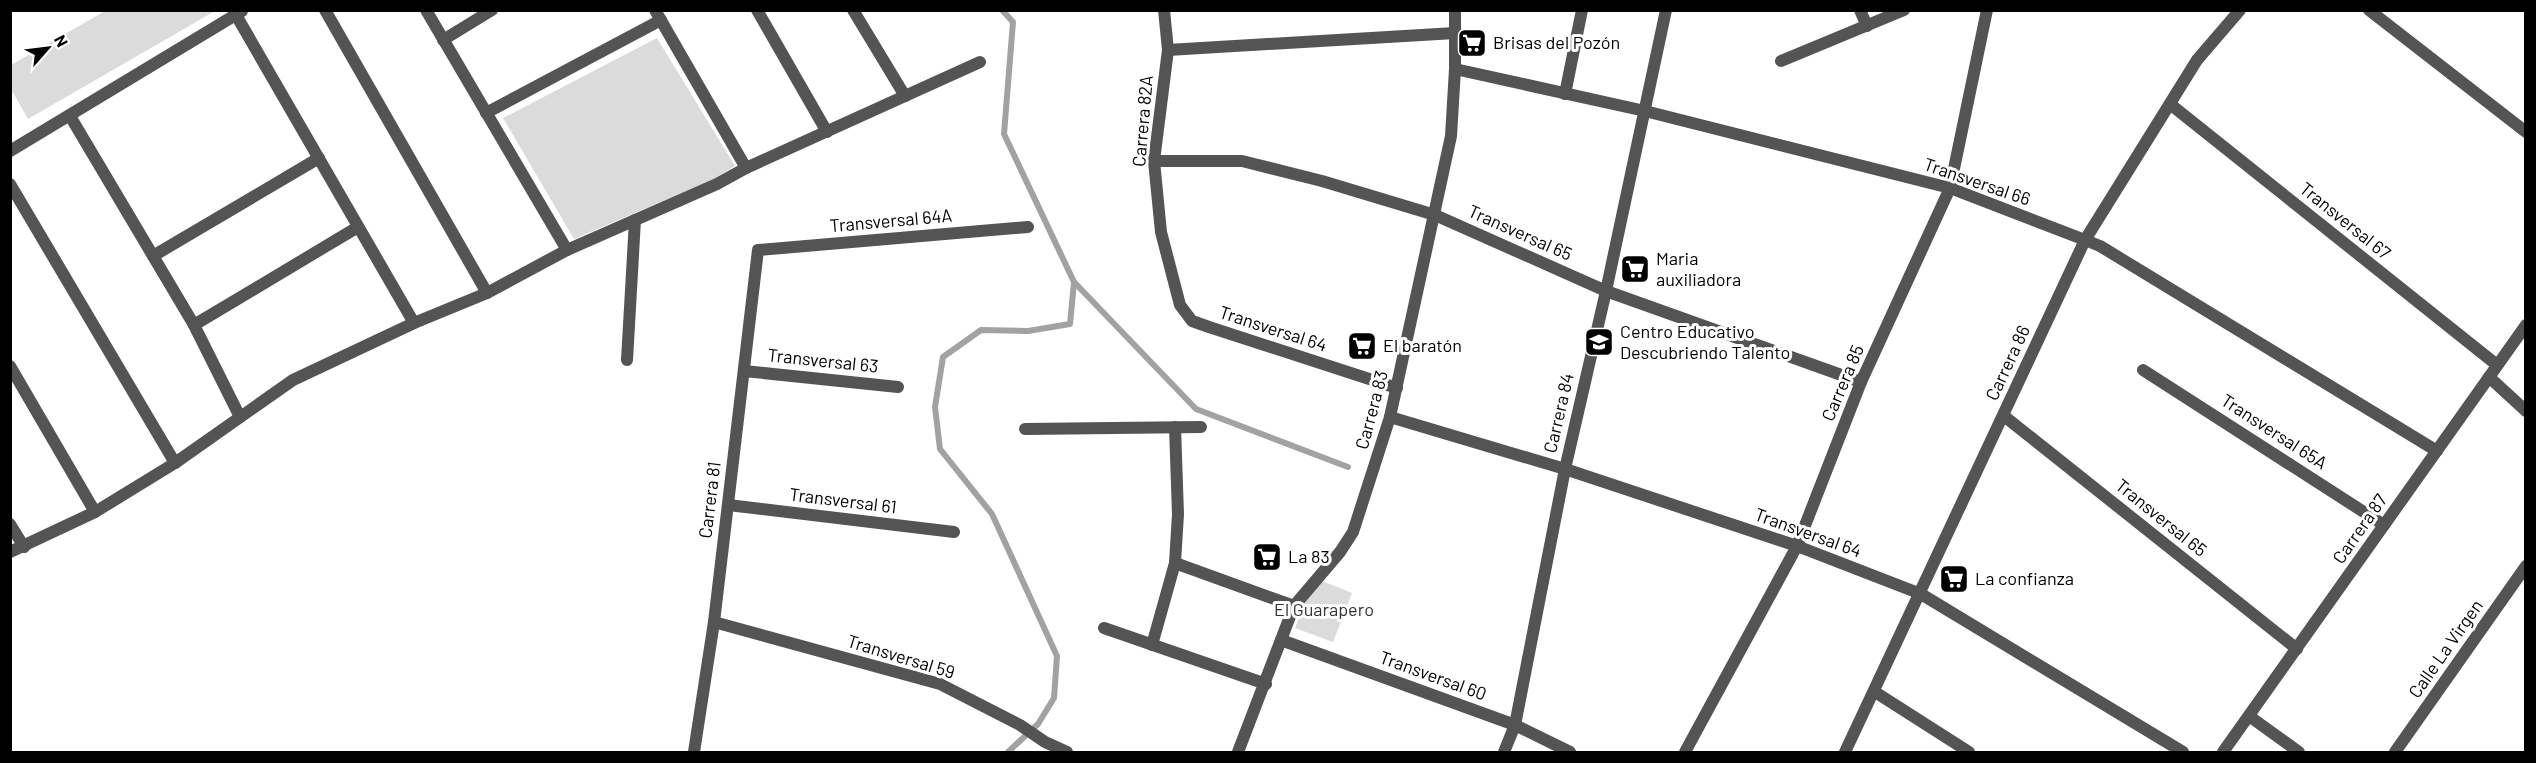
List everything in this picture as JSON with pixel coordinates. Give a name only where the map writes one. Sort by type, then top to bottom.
[{"type":"street","points":[[325,10],[487,293]]},
{"type":"street","points":[[426,10],[567,250]]},
{"type":"street","points":[[443,40],[492,10]]},
{"type":"street","points":[[757,10],[827,132]]},
{"type":"street","points":[[853,10],[904,96]]},
{"type":"street","name":"Carrera 82A","points":[[1164,10],[1168,51],[1154,161],[1161,232],[1180,305]]},
{"type":"street","name":"Carrera 83","points":[[1238,753],[1294,606],[1340,552],[1353,532],[1390,417],[1451,136],[1455,69],[1455,10]]},
{"type":"street","points":[[1565,94],[1582,10]]},
{"type":"street","name":"Carrera 84","points":[[1504,753],[1515,725],[1564,469],[1606,291],[1666,10]]},
{"type":"street","points":[[1860,10],[1867,26]]},
{"type":"street","points":[[1781,61],[1904,10]]},
{"type":"street","name":"Carrera 85","points":[[1685,753],[1797,546],[1861,382],[1950,188],[1987,10]]},
{"type":"street","name":"Carrera 86","points":[[1845,753],[2085,240],[2197,60],[2240,10]]},
{"type":"street","points":[[2369,10],[2526,132]]},
{"type":"street","points":[[10,151],[240,13],[319,158],[414,323]]},
{"type":"street","points":[[486,113],[658,15],[746,168]]},
{"type":"street","points":[[1168,51],[1455,33]]},
{"type":"street","points":[[10,552],[95,512],[176,464],[293,380],[414,323],[487,293],[567,250],[717,184],[746,168],[980,62]]},
{"type":"street","name":"Transversal 66","points":[[1455,69],[1645,111],[1950,188],[2085,240],[2100,246],[2437,451]]},
{"type":"street","name":"Transversal 67","points":[[2170,105],[2498,365]]},
{"type":"street","points":[[70,116],[194,325],[240,417]]},
{"type":"street","points":[[153,256],[319,158]]},
{"type":"street","name":"Transversal 65","points":[[1154,161],[1242,161],[1322,181],[1435,215],[1606,291],[1861,382]]},
{"type":"street","points":[[10,184],[176,464]]},
{"type":"street","points":[[627,360],[635,220]]},
{"type":"street","points":[[194,325],[358,226]]},
{"type":"street","name":"Transversal 64A","points":[[758,250],[1028,227]]},
{"type":"street","name":"Carrera 81","points":[[694,753],[714,622],[758,250]]},
{"type":"street","name":"Transversal 64","points":[[1180,305],[1192,321],[1397,388]]},
{"type":"street","name":"Carrera 87","points":[[2223,753],[2526,326]]},
{"type":"street","points":[[10,366],[95,512]]},
{"type":"street","name":"Transversal 65A","points":[[2143,369],[2384,525]]},
{"type":"street","name":"Transversal 63","points":[[744,371],[898,387]]},
{"type":"street","points":[[2489,377],[2526,411]]},
{"type":"street","name":"Transversal 65","points":[[2004,416],[2297,649]]},
{"type":"street","name":"Transversal 64","points":[[1390,417],[1564,469],[1797,546],[1921,594],[2182,753]]},
{"type":"street","points":[[1152,645],[1175,563],[1178,514],[1175,427]]},
{"type":"street","points":[[1025,429],[1201,427]]},
{"type":"street","name":"Transversal 61","points":[[728,505],[954,532]]},
{"type":"street","points":[[10,524],[24,547]]},
{"type":"street","points":[[1175,563],[1294,606]]},
{"type":"street","name":"Calle La Virgen","points":[[2396,753],[2526,566]]},
{"type":"street","name":"Transversal 59","points":[[714,622],[940,684],[1020,725],[1045,742],[1067,753]]},
{"type":"street","points":[[1104,628],[1266,684]]},
{"type":"street","name":"Transversal 60","points":[[1281,640],[1515,725],[1570,753]]},
{"type":"street","points":[[1875,692],[1969,753]]},
{"type":"street","points":[[2249,716],[2299,753]]},
{"type":"green space","points":[[105,11],[215,11],[28,119],[11,89],[11,65]]},
{"type":"green space","points":[[657,38],[735,166],[714,179],[574,239],[503,118]]},
{"type":"green space","name":"El Guarapero","points":[[1315,578],[1352,593],[1333,642],[1295,628]]},
{"type":"waterway","points":[[1002,10],[1013,22],[1004,134],[1074,282],[1196,409],[1348,467]]},
{"type":"waterway","points":[[1008,752],[1038,724],[1054,698],[1057,656],[992,514],[940,449],[935,407],[943,357],[981,330],[1028,331],[1070,324],[1074,282]]},
{"type":"place","name":"Brisas del Pozón","points":[[1472,43]]},
{"type":"place","name":"Maria auxiliadora","points":[[1635,269]]},
{"type":"place","name":"Centro Educativo Descubriendo Talento","points":[[1599,342]]},
{"type":"place","name":"El baratón","points":[[1362,346]]},
{"type":"place","name":"La 83","points":[[1267,557]]},
{"type":"place","name":"La confianza","points":[[1954,579]]}]
